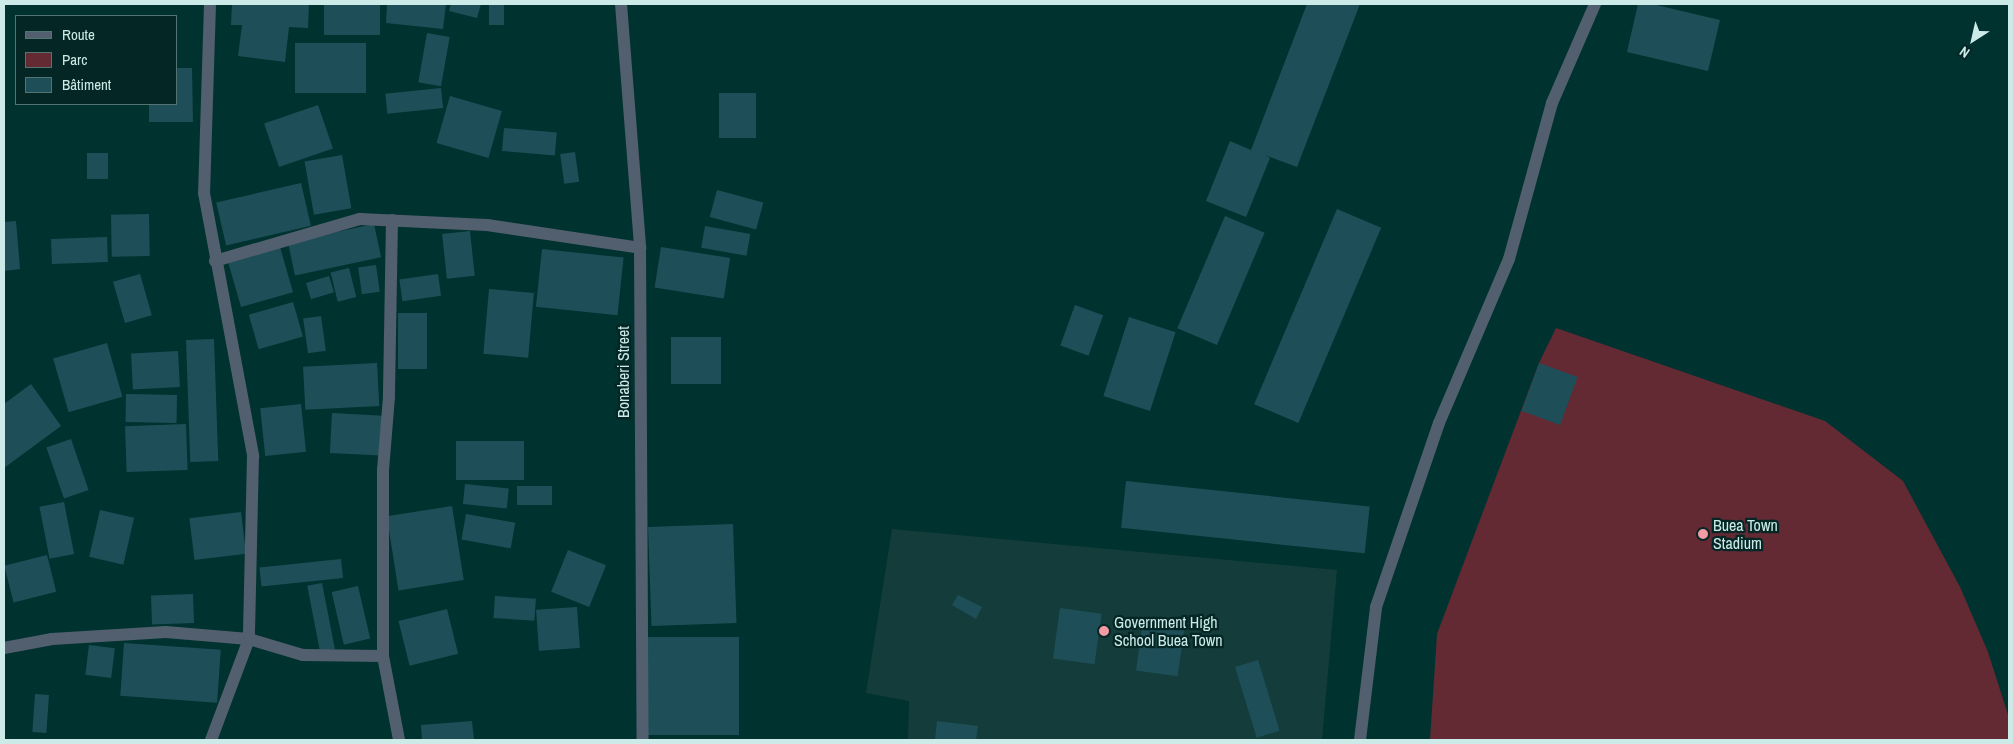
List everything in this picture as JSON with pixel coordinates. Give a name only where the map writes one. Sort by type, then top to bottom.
[{"type":"street","points":[[210,4],[204,194],[215,261],[253,456],[249,639],[211,740]]},
{"type":"street","name":"Bonaberi Street","points":[[621,4],[640,248],[643,740]]},
{"type":"street","points":[[1360,740],[1376,607],[1439,423],[1509,259],[1552,103],[1595,4]]},
{"type":"street","points":[[215,261],[360,219],[487,225],[640,248]]},
{"type":"street","points":[[392,220],[389,397],[383,470],[383,656],[399,740]]},
{"type":"street","points":[[4,648],[52,640],[166,632],[249,639],[303,656],[383,656]]},
{"type":"shaded area","name":"Government High School Buea Town","points":[[892,529],[1337,570],[1322,740],[908,740],[909,701],[866,693]]},
{"type":"green space","name":"Buea Town Stadium","points":[[1556,328],[1825,421],[1903,481],[1960,587],[1988,652],[2009,718],[2009,740],[1430,740],[1437,634],[1539,363]]},
{"type":"building","points":[[232,4],[309,4],[308,28],[289,27],[285,62],[238,56],[242,25],[231,25]]},
{"type":"building","points":[[324,4],[380,4],[380,35],[324,35]]},
{"type":"building","points":[[387,4],[446,4],[443,29],[386,23]]},
{"type":"building","points":[[451,4],[481,4],[477,18],[449,11]]},
{"type":"building","points":[[489,4],[504,4],[504,25],[489,25]]},
{"type":"building","points":[[1307,4],[1360,4],[1297,167],[1265,155],[1270,158],[1246,217],[1206,201],[1230,141],[1251,150]]},
{"type":"building","points":[[1638,4],[1652,4],[1720,20],[1708,71],[1627,52]]},
{"type":"building","points":[[427,33],[450,37],[441,86],[418,82]]},
{"type":"building","points":[[295,43],[366,43],[366,93],[295,93]]},
{"type":"building","points":[[178,68],[192,68],[193,122],[149,122],[149,105],[178,105]]},
{"type":"building","points":[[441,88],[443,108],[387,114],[385,94]]},
{"type":"building","points":[[719,93],[756,93],[756,138],[719,138]]},
{"type":"building","points":[[450,96],[502,111],[488,158],[436,143]]},
{"type":"building","points":[[318,105],[333,148],[279,167],[264,124]]},
{"type":"building","points":[[504,128],[557,133],[555,156],[502,151]]},
{"type":"building","points":[[575,152],[579,182],[564,184],[560,154]]},
{"type":"building","points":[[87,153],[108,153],[108,179],[87,179]]},
{"type":"building","points":[[342,155],[351,208],[314,215],[305,162]]},
{"type":"building","points":[[301,183],[311,226],[226,245],[216,203]]},
{"type":"building","points":[[717,190],[763,202],[756,229],[710,217]]},
{"type":"building","points":[[1337,209],[1381,228],[1298,423],[1254,404]]},
{"type":"building","points":[[149,214],[150,256],[112,257],[111,215]]},
{"type":"building","points":[[1225,216],[1265,233],[1217,345],[1177,328]]},
{"type":"building","points":[[16,221],[20,269],[4,271],[4,222]]},
{"type":"building","points":[[374,224],[381,257],[295,276],[288,242]]},
{"type":"building","points":[[705,226],[750,234],[746,256],[701,248]]},
{"type":"building","points":[[470,231],[475,276],[447,279],[442,234]]},
{"type":"building","points":[[107,237],[108,262],[52,264],[51,239]]},
{"type":"building","points":[[280,247],[293,292],[241,307],[228,262]]},
{"type":"building","points":[[661,247],[730,258],[724,298],[655,287]]},
{"type":"building","points":[[542,249],[624,258],[617,315],[536,307]]},
{"type":"building","points":[[376,265],[380,292],[362,294],[358,268]]},
{"type":"building","points":[[349,268],[356,297],[338,302],[331,273]]},
{"type":"building","points":[[140,274],[152,315],[125,323],[113,282]]},
{"type":"building","points":[[438,274],[441,296],[402,301],[399,279]]},
{"type":"building","points":[[329,276],[334,292],[311,299],[306,283]]},
{"type":"building","points":[[489,289],[534,293],[528,358],[483,354]]},
{"type":"building","points":[[293,302],[303,337],[259,349],[249,315]]},
{"type":"building","points":[[1075,305],[1103,315],[1088,356],[1060,345]]},
{"type":"building","points":[[398,313],[427,313],[427,369],[398,369]]},
{"type":"building","points":[[321,316],[326,351],[308,353],[303,319]]},
{"type":"building","points":[[1129,317],[1176,332],[1150,411],[1103,396]]},
{"type":"building","points":[[671,337],[721,337],[721,384],[671,384]]},
{"type":"building","points":[[214,339],[218,461],[190,462],[186,340]]},
{"type":"building","points":[[107,343],[122,397],[69,412],[53,358]]},
{"type":"building","points":[[178,351],[180,387],[133,389],[131,353]]},
{"type":"building","points":[[377,363],[379,406],[305,410],[303,367]]},
{"type":"building","points":[[1539,363],[1578,377],[1560,425],[1522,411]]},
{"type":"building","points":[[31,384],[61,426],[4,468],[4,404]]},
{"type":"building","points":[[126,394],[177,395],[177,423],[126,422]]},
{"type":"building","points":[[301,404],[306,452],[265,456],[260,408]]},
{"type":"building","points":[[332,413],[383,416],[381,456],[330,453]]},
{"type":"building","points":[[186,424],[188,470],[127,472],[125,426]]},
{"type":"building","points":[[71,439],[89,490],[64,499],[46,447]]},
{"type":"building","points":[[456,441],[524,441],[524,480],[456,480]]},
{"type":"building","points":[[1126,481],[1370,507],[1365,553],[1121,528]]},
{"type":"building","points":[[465,484],[509,489],[507,508],[463,504]]},
{"type":"building","points":[[517,486],[552,486],[552,505],[517,505]]},
{"type":"building","points":[[64,502],[74,554],[50,559],[39,507]]},
{"type":"building","points":[[452,506],[464,580],[399,590],[387,516]]},
{"type":"building","points":[[100,510],[134,518],[123,565],[89,557]]},
{"type":"building","points":[[241,512],[246,554],[195,560],[189,518]]},
{"type":"building","points":[[466,514],[515,523],[511,548],[461,540]]},
{"type":"building","points":[[733,524],[736,623],[652,626],[648,527]]},
{"type":"building","points":[[568,550],[606,565],[589,607],[551,592]]},
{"type":"building","points":[[47,555],[56,592],[14,603],[4,566]]},
{"type":"building","points":[[341,559],[343,578],[261,586],[259,568]]},
{"type":"building","points":[[322,583],[335,649],[320,652],[307,586]]},
{"type":"building","points":[[358,586],[370,639],[344,645],[332,592]]},
{"type":"building","points":[[193,594],[194,623],[152,624],[151,595]]},
{"type":"building","points":[[958,595],[982,607],[976,619],[952,605]]},
{"type":"building","points":[[495,596],[536,599],[534,621],[493,618]]},
{"type":"building","points":[[577,607],[580,648],[539,651],[536,610]]},
{"type":"building","points":[[1060,608],[1102,614],[1094,664],[1053,659]]},
{"type":"building","points":[[447,609],[458,654],[410,666],[398,621]]},
{"type":"building","points":[[1143,621],[1185,627],[1178,676],[1136,671]]},
{"type":"building","points":[[648,637],[739,637],[739,735],[648,735]]},
{"type":"building","points":[[124,643],[221,650],[217,703],[120,696]]},
{"type":"building","points":[[89,645],[115,648],[111,678],[85,675]]},
{"type":"building","points":[[1258,660],[1280,731],[1257,738],[1235,667]]},
{"type":"building","points":[[35,694],[49,695],[46,733],[32,732]]},
{"type":"building","points":[[472,721],[474,740],[422,740],[421,725]]},
{"type":"building","points":[[937,721],[978,726],[976,740],[935,740]]},
{"type":"place","name":"Buea Town Stadium","points":[[1703,534]]},
{"type":"place","name":"Government High School Buea Town","points":[[1104,631]]}]
